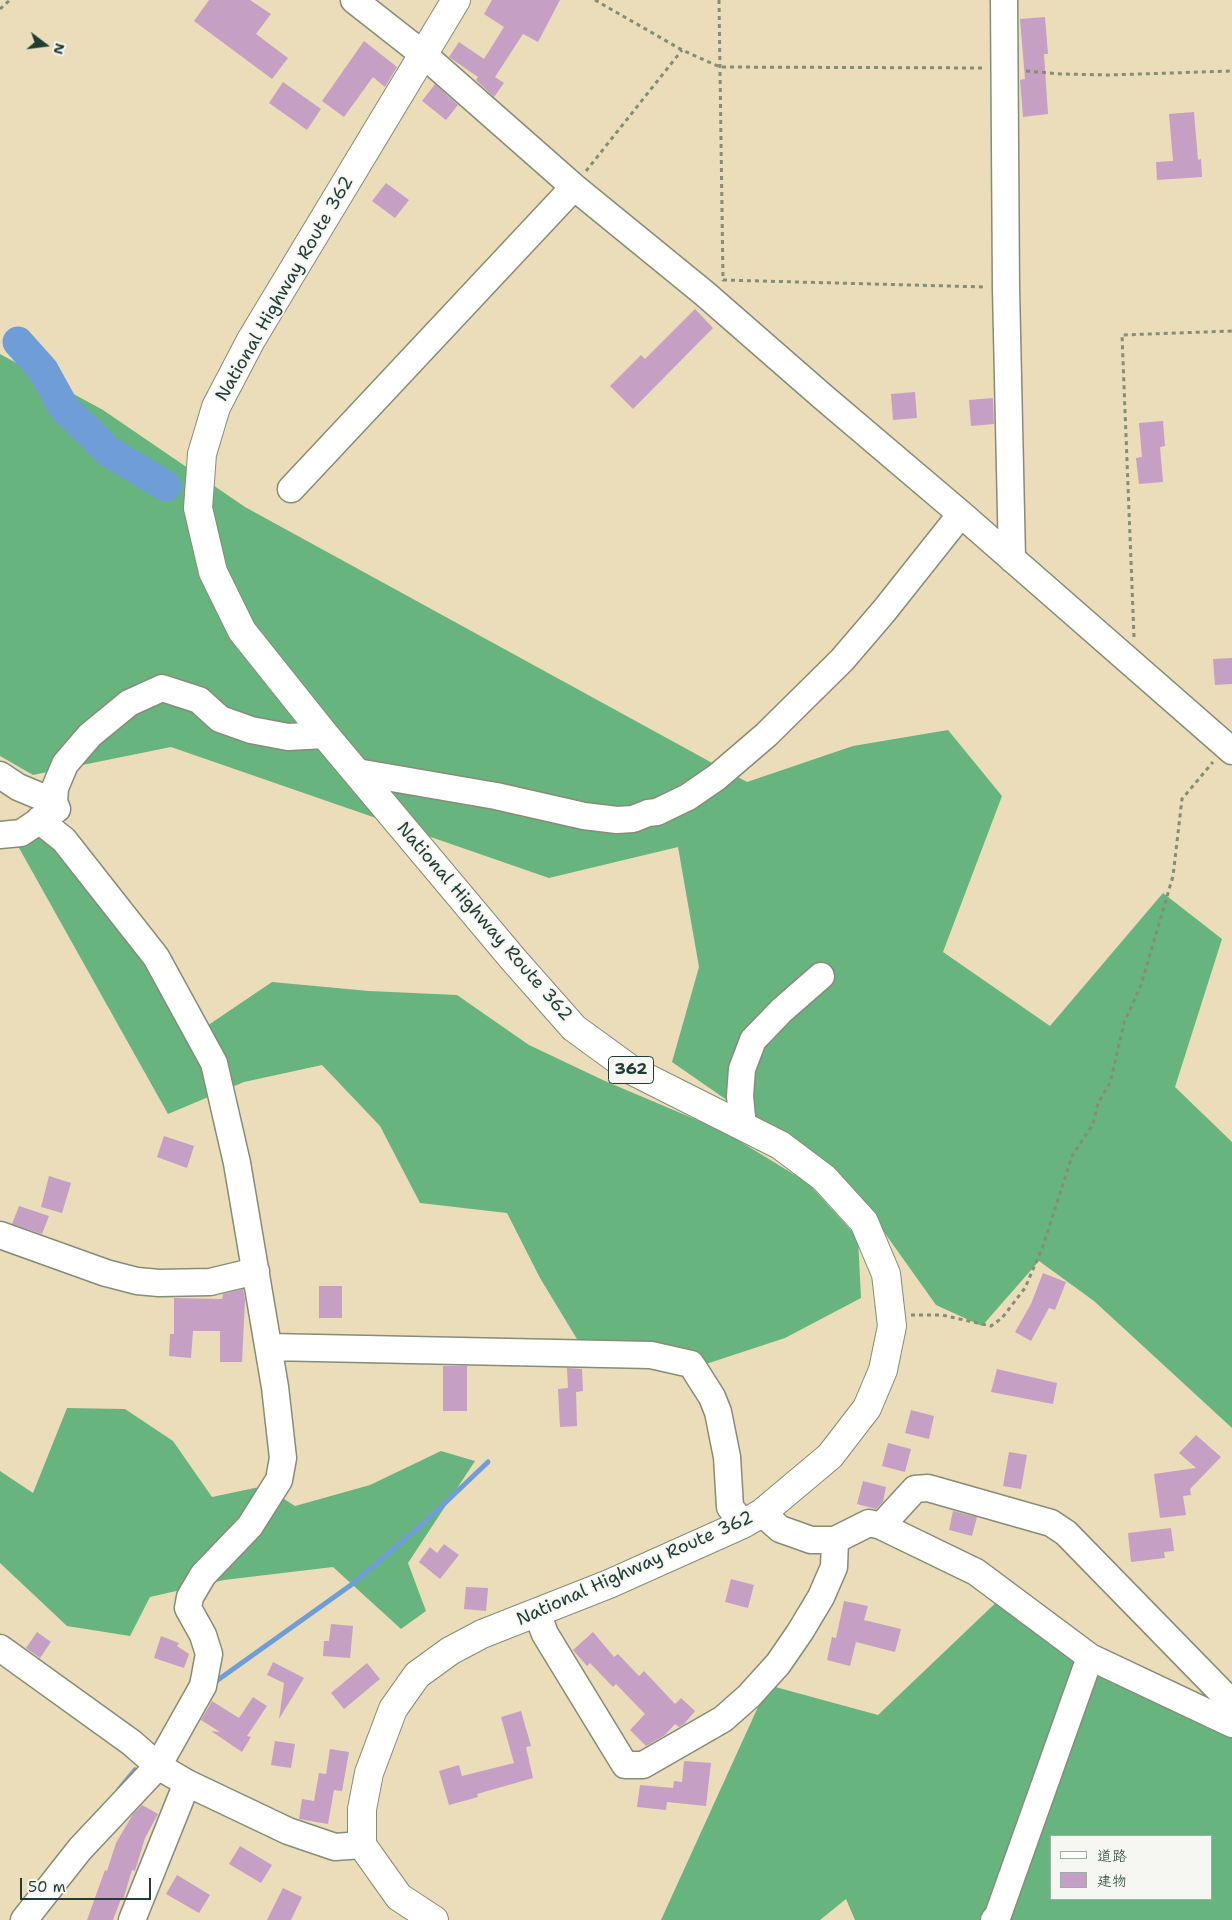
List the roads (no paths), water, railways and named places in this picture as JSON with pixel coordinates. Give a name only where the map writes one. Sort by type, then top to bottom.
[{"type":"highway","name":"National Highway Route 362","points":[[362,1845],[362,1809],[369,1773],[393,1709],[417,1675],[450,1651],[482,1634],[609,1584],[752,1519],[830,1456],[867,1408],[883,1370],[892,1326],[886,1274],[864,1222],[824,1178],[780,1145],[633,1071],[574,1028],[513,959],[325,735],[242,631],[213,572],[198,508],[202,454],[216,407],[251,340],[456,0]]},
{"type":"highway","points":[[362,1845],[399,1896],[434,1920]]},
{"type":"street","points":[[354,0],[424,55],[574,187],[714,286],[822,396],[1012,558],[1229,748]]},
{"type":"street","points":[[1004,0],[1006,288],[1012,558]]},
{"type":"street","points":[[290,489],[574,187]]},
{"type":"street","points":[[357,772],[496,796],[584,816],[617,820],[633,819],[648,813],[657,812],[688,797],[717,777],[766,735],[842,660],[884,611],[961,514]]},
{"type":"street","points":[[0,835],[21,833],[47,811],[65,764],[90,735],[129,703],[162,688],[200,700],[220,719],[251,730],[288,737],[325,735]]},
{"type":"street","points":[[0,775],[47,811],[64,840],[156,957],[214,1063],[237,1163],[269,1347],[282,1438],[283,1458],[279,1480],[250,1526],[203,1575],[190,1597],[188,1608],[203,1635],[209,1654],[203,1686],[158,1766],[80,1849],[24,1920]]},
{"type":"street","points":[[743,1128],[740,1096],[742,1069],[753,1040],[782,1010],[821,976]]},
{"type":"street","points":[[0,1235],[106,1273],[137,1281],[159,1283],[210,1282],[256,1272]]},
{"type":"street","points":[[269,1347],[650,1355],[691,1364],[712,1397],[718,1412],[727,1457],[730,1507],[752,1519],[811,1540],[835,1540],[869,1523],[881,1526],[976,1572],[1090,1657],[1232,1724]]},
{"type":"street","points":[[881,1526],[915,1489],[928,1488],[1051,1523],[1066,1533],[1232,1703]]},
{"type":"street","points":[[536,1613],[545,1634],[625,1765],[643,1765],[723,1718],[749,1696],[778,1664],[821,1597],[834,1567],[835,1540]]},
{"type":"street","points":[[0,1648],[132,1743],[158,1766],[187,1783],[288,1831],[335,1847],[362,1845]]},
{"type":"street","points":[[994,1920],[998,1915],[1090,1657]]},
{"type":"street","points":[[132,1920],[187,1783]]},
{"type":"waterway","points":[[18,342],[43,370],[64,408],[109,452],[166,486]]},
{"type":"waterway","points":[[215,1682],[351,1585],[424,1523],[488,1462]]},
{"type":"waterway","points":[[119,1789],[135,1770]]}]
